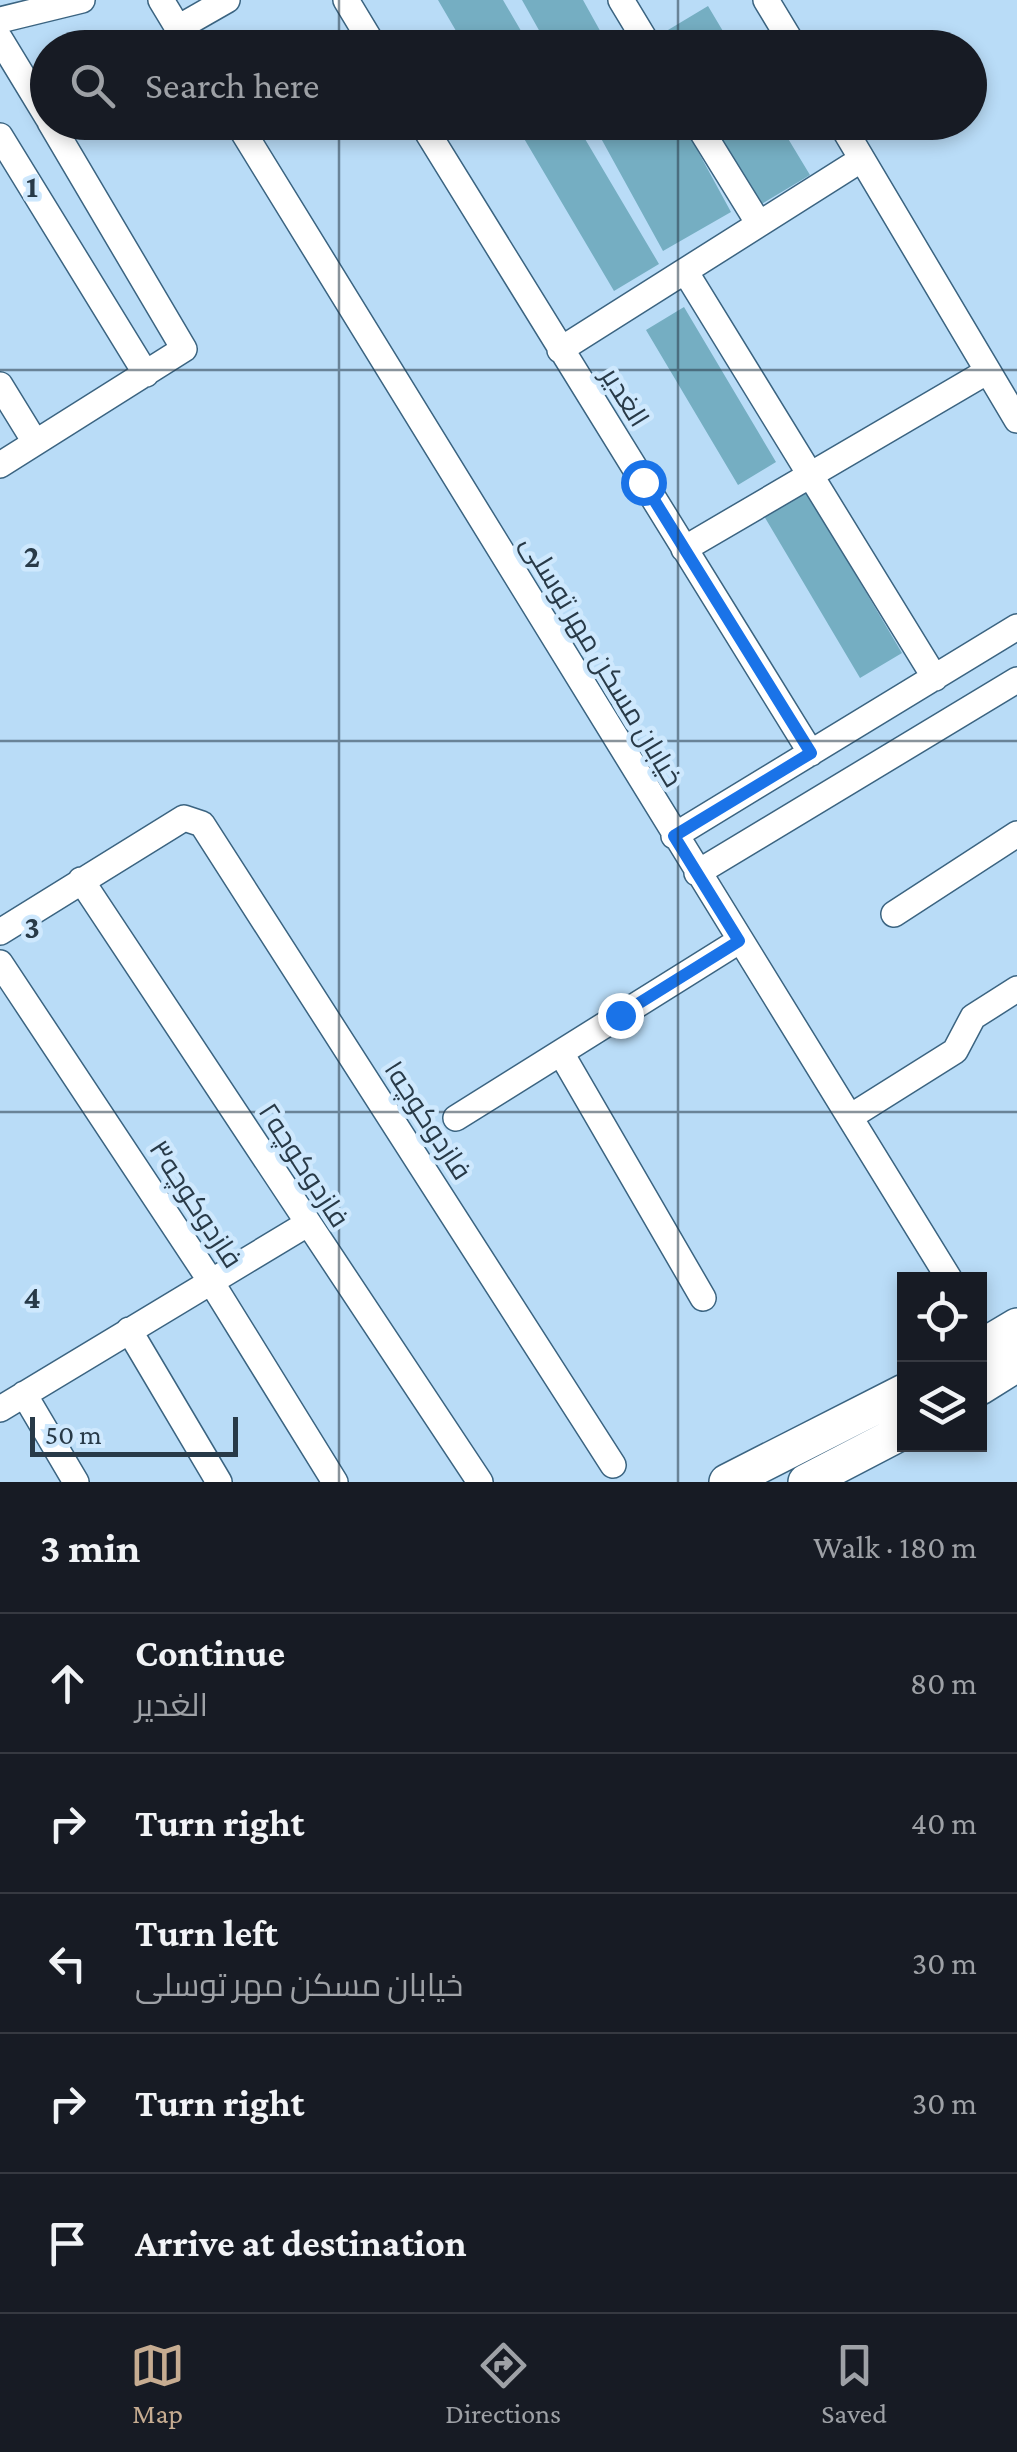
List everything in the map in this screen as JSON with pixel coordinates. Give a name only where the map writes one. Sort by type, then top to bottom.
[{"type":"main road","points":[[987,1383],[1017,1364]]},
{"type":"main road","points":[[726,1482],[897,1396]]},
{"type":"main road","points":[[806,1482],[897,1434]]},
{"type":"street","points":[[0,20],[82,0]]},
{"type":"street","points":[[161,0],[179,30]]},
{"type":"street","points":[[193,30],[228,0]]},
{"type":"street","points":[[346,0],[364,30]]},
{"type":"street","points":[[621,0],[639,30]]},
{"type":"street","points":[[766,0],[784,30]]},
{"type":"street","points":[[0,39],[30,89]]},
{"type":"street","points":[[0,136],[146,374]]},
{"type":"street","points":[[0,465],[178,355],[182,341],[61,140]]},
{"type":"street","name":"خیابان مسکن مهر توسلی","points":[[248,140],[945,1272]]},
{"type":"street","name":"الغدیر","points":[[432,140],[811,753]]},
{"type":"street","points":[[707,140],[758,224]]},
{"type":"street","points":[[851,140],[1017,420]]},
{"type":"street","points":[[560,350],[862,159]]},
{"type":"street","points":[[685,271],[934,678]]},
{"type":"street","points":[[684,549],[988,371]]},
{"type":"street","points":[[0,385],[35,442]]},
{"type":"street","points":[[674,836],[1017,628]]},
{"type":"street","points":[[696,873],[1017,680]]},
{"type":"street","name":"فازدوکوچه۱","points":[[81,880],[184,818],[202,824],[613,1465]]},
{"type":"street","points":[[894,914],[1017,834]]},
{"type":"street","points":[[0,932],[81,880]]},
{"type":"street","name":"فازدوکوچه۲","points":[[81,880],[480,1482]]},
{"type":"street","points":[[456,1118],[739,941]]},
{"type":"street","name":"فازدوکوچه۳","points":[[0,963],[210,1280],[335,1482]]},
{"type":"street","points":[[850,1117],[955,1051],[973,1016],[1017,989]]},
{"type":"street","points":[[561,1052],[703,1298]]},
{"type":"street","points":[[0,1409],[307,1224]]},
{"type":"street","points":[[129,1330],[219,1482]]},
{"type":"street","points":[[24,1394],[76,1482]]},
{"type":"building","points":[[438,0],[503,0],[520,30],[456,30]]},
{"type":"building","points":[[522,0],[583,0],[600,30],[539,30]]},
{"type":"building","points":[[708,6],[722,30],[668,30]]},
{"type":"building","points":[[525,140],[586,140],[659,264],[614,291]]},
{"type":"building","points":[[602,140],[692,140],[731,212],[663,251]]},
{"type":"building","points":[[721,140],[789,140],[810,175],[760,205]]},
{"type":"building","points":[[684,307],[776,462],[738,485],[646,330]]},
{"type":"building","points":[[806,491],[902,653],[860,678],[764,516]]},
{"type":"route","points":[[620,1015],[739,941],[674,836],[811,753],[643,482]]}]
